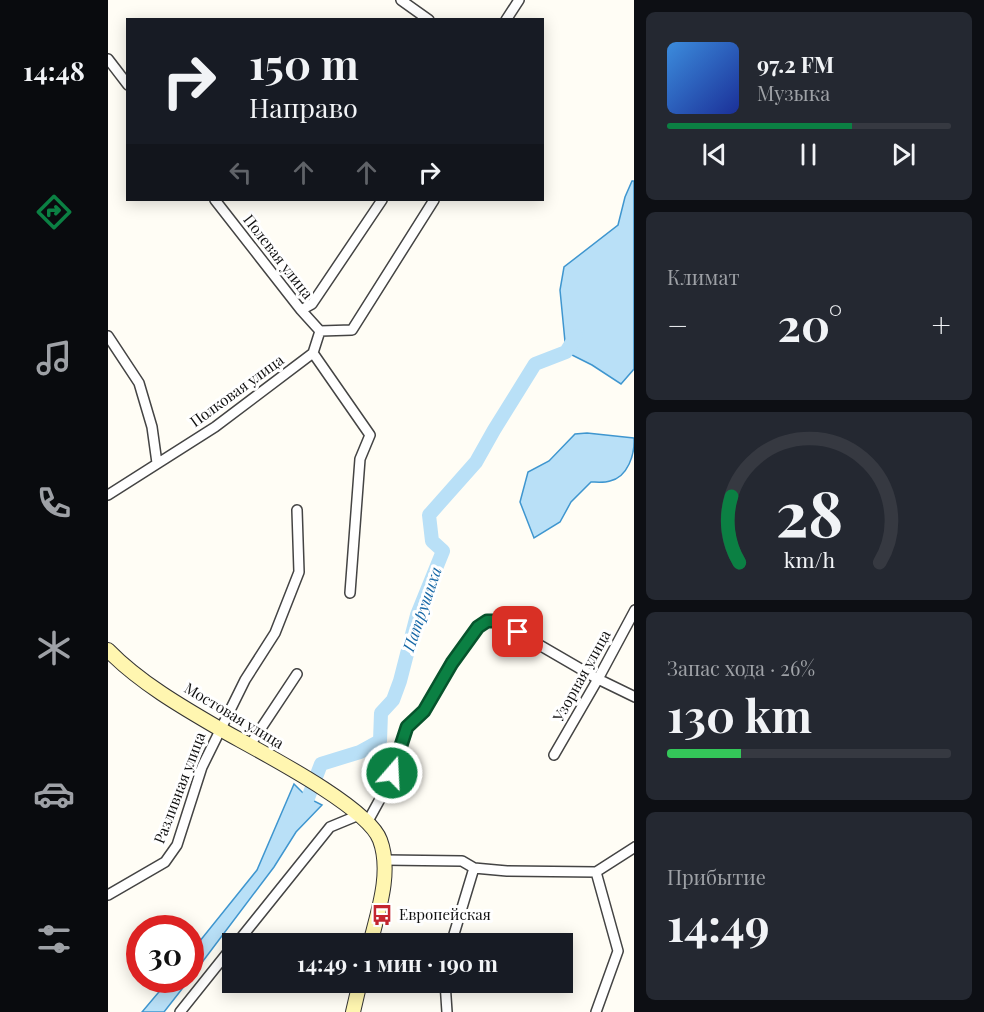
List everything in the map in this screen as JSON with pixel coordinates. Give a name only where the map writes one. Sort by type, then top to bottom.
[{"type":"street","points":[[401,0],[426,18]]},
{"type":"street","points":[[507,18],[519,0]]},
{"type":"street","points":[[108,59],[126,82]]},
{"type":"street","name":"Полевая улица","points":[[216,201],[320,331]]},
{"type":"street","points":[[301,310],[312,304],[378,201]]},
{"type":"street","points":[[350,593],[360,459],[370,435],[313,353],[320,331],[352,330],[433,201]]},
{"type":"street","points":[[108,336],[140,383],[152,427],[157,463]]},
{"type":"street","name":"Полковая улица","points":[[108,495],[215,427],[313,353]]},
{"type":"street","name":"Разливная улица","points":[[108,895],[165,862],[177,845],[202,767],[245,680],[275,633],[299,572],[297,510]]},
{"type":"street","name":"Узорная улица","points":[[554,755],[598,679],[634,610]]},
{"type":"street","points":[[245,933],[330,827],[363,818],[385,790],[407,727],[424,711],[452,663],[478,627],[487,621],[498,621],[598,679],[634,697]]},
{"type":"street","name":"Мостовая улица","points":[[108,650],[139,676],[220,729],[348,805],[363,818]]},
{"type":"street","points":[[250,745],[297,674]]},
{"type":"street","points":[[363,818],[380,838],[385,860],[383,885],[372,933]]},
{"type":"street","points":[[385,860],[462,861],[474,868],[507,871],[596,872],[634,847]]},
{"type":"street","points":[[454,933],[474,868]]},
{"type":"street","points":[[596,872],[618,951],[596,1012]]},
{"type":"street","points":[[180,1012],[222,960]]},
{"type":"street","points":[[353,1012],[357,993]]},
{"type":"street","points":[[446,993],[447,1012]]},
{"type":"water","points":[[634,181],[634,369],[621,384],[592,365],[566,352],[560,290],[564,267],[618,225],[625,197]]},
{"type":"water","points":[[587,433],[634,438],[633,451],[626,470],[616,479],[591,482],[571,502],[560,522],[534,538],[520,502],[528,472],[549,461],[575,434]]},
{"type":"water","points":[[294,784],[308,798],[322,805],[296,832],[274,867],[204,960],[204,936],[257,870]]},
{"type":"water","points":[[158,993],[179,993],[164,1012],[142,1012]]},
{"type":"waterway","name":"Патрушиха","points":[[299,813],[308,798],[321,764],[360,752],[380,741],[381,713],[393,700],[417,615],[443,551],[432,541],[429,515],[476,462],[535,364],[566,352],[576,336]]},
{"type":"place","name":"Европейская","points":[[382,915]]},
{"type":"route","points":[[392,773],[407,727],[424,711],[452,663],[478,627],[487,621],[498,621],[518,632]]}]
